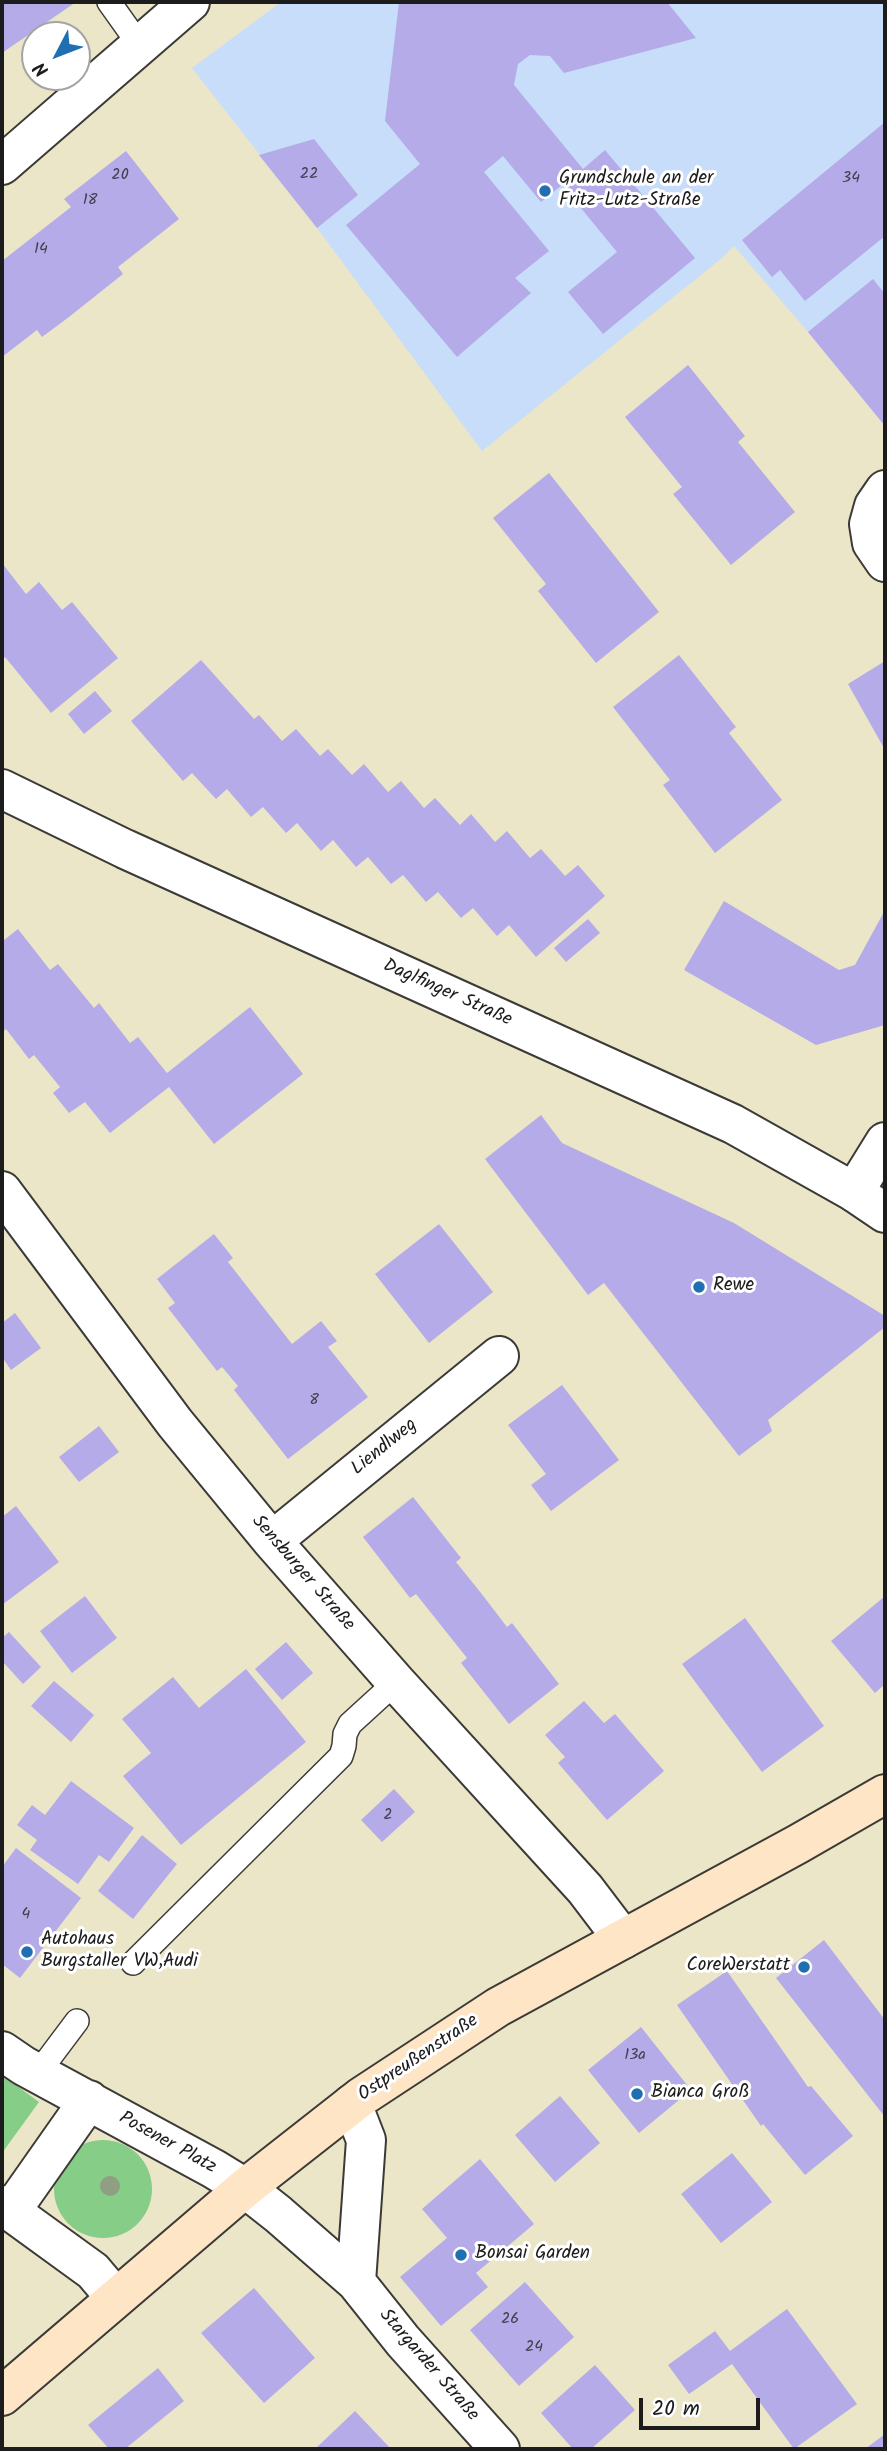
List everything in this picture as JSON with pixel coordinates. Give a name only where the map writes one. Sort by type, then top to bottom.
[{"type":"main road","name":"Ostpreußenstraße","points":[[2,2396],[245,2188],[352,2104],[498,2007],[885,1794]]},
{"type":"street","points":[[2,165],[190,2]]},
{"type":"street","points":[[885,490],[874,506],[869,524],[872,543],[885,562]]},
{"type":"street","name":"Daglfinger Straße","points":[[2,789],[125,849],[733,1124],[854,1192],[885,1213]]},
{"type":"street","points":[[854,1192],[885,1142]]},
{"type":"street","name":"Sensburger Straße","points":[[2,1191],[175,1423],[272,1541],[585,1889],[623,1939]]},
{"type":"street","name":"Liendlweg","points":[[272,1541],[499,1356]]},
{"type":"street","name":"Posener Platz","points":[[2,2051],[245,2188]]},
{"type":"street","points":[[89,2100],[6,2208],[93,2271],[115,2297]]},
{"type":"street","points":[[352,2104],[366,2140],[356,2283]]},
{"type":"street","name":"Stargarder Straße","points":[[245,2188],[356,2283],[403,2341],[500,2449]]},
{"type":"lane","points":[[109,2],[141,47]]},
{"type":"lane","points":[[133,1963],[341,1756],[345,1734],[350,1724],[396,1682]]},
{"type":"lane","points":[[38,2073],[78,2021]]},
{"type":"shaded area","name":"Grundschule an der Fritz-Lutz-Straße","points":[[281,2],[885,2],[885,426],[734,246],[482,451],[317,228],[192,68]]},
{"type":"green space","points":[[2,2075],[39,2102],[2,2153]]},
{"type":"green space","points":[[93,2140],[113,2140],[138,2154],[149,2170],[152,2189],[149,2208],[138,2224],[113,2238],[93,2238],[76,2230],[62,2216],[54,2199],[54,2179],[62,2162],[76,2148]]},
{"type":"building","points":[[2,2],[76,2],[48,21],[21,21],[21,40],[2,53]]},
{"type":"building","points":[[399,2],[667,2],[696,38],[564,73],[550,56],[530,55],[518,64],[514,85],[583,169],[605,150],[695,258],[603,334],[568,292],[617,252],[562,185],[541,202],[503,156],[484,172],[549,251],[515,278],[531,293],[457,357],[346,225],[420,164],[385,121]]},
{"type":"building","points":[[885,122],[885,236],[805,301],[780,270],[772,277],[742,240]]},
{"type":"building","points":[[314,139],[358,195],[317,228],[259,155]]},
{"type":"building","points":[[126,151],[179,219],[118,267],[123,274],[69,317],[42,337],[37,330],[2,357],[2,261],[71,207],[64,199]]},
{"type":"building","points":[[873,279],[885,294],[885,426],[808,332]]},
{"type":"building","points":[[688,365],[745,436],[738,442],[795,512],[731,565],[673,494],[682,487],[625,417]]},
{"type":"building","points":[[549,473],[659,612],[596,663],[538,591],[546,584],[493,518]]},
{"type":"building","points":[[2,563],[26,594],[39,582],[62,610],[72,602],[118,658],[51,713],[5,657],[2,659]]},
{"type":"building","points":[[679,655],[736,727],[729,733],[782,800],[715,853],[663,785],[670,780],[613,707]]},
{"type":"building","points":[[201,660],[254,719],[259,715],[282,741],[296,729],[320,756],[328,749],[352,775],[364,764],[388,792],[401,781],[424,808],[435,798],[460,825],[471,814],[495,842],[507,831],[530,858],[541,849],[565,876],[578,865],[605,896],[536,957],[509,925],[497,936],[473,908],[461,918],[438,892],[426,902],[403,875],[391,884],[368,857],[356,867],[333,840],[321,851],[297,823],[286,833],[263,807],[251,817],[227,789],[216,799],[192,773],[183,781],[131,721]]},
{"type":"building","points":[[885,661],[885,750],[848,684]]},
{"type":"building","points":[[95,691],[112,711],[84,734],[68,714]]},
{"type":"building","points":[[724,901],[839,970],[855,965],[885,910],[885,1025],[816,1045],[684,970]]},
{"type":"building","points":[[588,919],[600,933],[566,962],[554,948]]},
{"type":"building","points":[[18,929],[50,970],[58,964],[94,1008],[99,1003],[130,1043],[138,1037],[167,1073],[250,1007],[303,1074],[214,1144],[169,1087],[110,1133],[85,1102],[69,1113],[53,1093],[60,1087],[34,1055],[29,1059],[6,1029],[2,1032],[2,937],[4,940]]},
{"type":"building","points":[[541,1115],[562,1143],[734,1223],[885,1316],[885,1327],[768,1420],[772,1431],[739,1456],[604,1283],[588,1295],[485,1159]]},
{"type":"building","points":[[439,1224],[493,1292],[429,1343],[375,1274]]},
{"type":"building","points":[[214,1234],[233,1258],[228,1262],[292,1344],[321,1321],[337,1341],[328,1347],[368,1397],[288,1459],[234,1390],[238,1386],[222,1367],[217,1371],[168,1308],[175,1303],[157,1279]]},
{"type":"building","points":[[15,1313],[41,1348],[11,1370],[2,1357],[2,1323]]},
{"type":"building","points":[[562,1385],[619,1460],[551,1511],[531,1485],[546,1474],[508,1425]]},
{"type":"building","points":[[99,1426],[119,1452],[79,1482],[59,1457]]},
{"type":"building","points":[[413,1497],[461,1558],[456,1562],[507,1627],[512,1623],[559,1684],[509,1724],[461,1663],[467,1658],[416,1594],[410,1598],[363,1537]]},
{"type":"building","points":[[16,1506],[59,1562],[2,1605],[2,1517]]},
{"type":"building","points":[[85,1596],[117,1638],[72,1673],[40,1631]]},
{"type":"building","points":[[885,1596],[885,1684],[875,1693],[831,1641]]},
{"type":"building","points":[[745,1618],[824,1726],[762,1772],[682,1664]]},
{"type":"building","points":[[9,1632],[41,1667],[23,1684],[2,1661],[2,1638]]},
{"type":"building","points":[[286,1642],[313,1673],[282,1700],[255,1669]]},
{"type":"building","points":[[246,1669],[306,1742],[181,1845],[123,1776],[151,1753],[122,1719],[173,1677],[199,1708]]},
{"type":"building","points":[[54,1681],[94,1715],[71,1742],[31,1706]]},
{"type":"building","points":[[584,1701],[604,1723],[615,1714],[664,1771],[607,1820],[558,1763],[565,1757],[545,1735]]},
{"type":"building","points":[[71,1781],[134,1828],[109,1862],[99,1855],[78,1884],[30,1850],[37,1840],[17,1825],[32,1805],[45,1815]]},
{"type":"building","points":[[394,1789],[415,1812],[382,1842],[361,1820]]},
{"type":"building","points":[[142,1835],[177,1864],[133,1919],[98,1891]]},
{"type":"building","points":[[16,1848],[81,1898],[20,1978],[2,1964],[2,1867]]},
{"type":"building","points":[[824,1940],[885,2020],[885,2117],[776,1978]]},
{"type":"building","points":[[727,1971],[808,2087],[811,2086],[853,2136],[805,2175],[763,2124],[761,2126],[677,2005]]},
{"type":"building","points":[[641,2027],[691,2090],[639,2133],[588,2070]]},
{"type":"building","points":[[560,2096],[600,2143],[555,2182],[515,2135]]},
{"type":"building","points":[[732,2153],[772,2202],[721,2243],[681,2194]]},
{"type":"building","name":"Bonsai Garden","points":[[480,2159],[534,2224],[476,2273],[488,2287],[441,2326],[400,2277],[447,2238],[422,2209]]},
{"type":"building","points":[[525,2282],[574,2337],[519,2386],[470,2330]]},
{"type":"building","points":[[254,2288],[315,2358],[264,2403],[201,2333]]},
{"type":"building","points":[[787,2309],[857,2404],[794,2449],[732,2364],[689,2394],[668,2365],[715,2331],[730,2351]]},
{"type":"building","points":[[595,2365],[635,2410],[591,2449],[573,2449],[541,2413]]},
{"type":"building","points":[[158,2368],[184,2401],[125,2449],[109,2449],[88,2425]]},
{"type":"building","points":[[355,2411],[391,2449],[315,2449]]},
{"type":"building","points":[[885,2434],[885,2449],[865,2449]]},
{"type":"place","name":"Grundschule an der Fritz-Lutz-Straße","points":[[545,191]]},
{"type":"place","name":"Rewe","points":[[699,1287]]},
{"type":"place","name":"Autohaus Burgstaller VW,Audi","points":[[27,1952]]},
{"type":"place","name":"CoreWerstatt","points":[[804,1967]]},
{"type":"place","name":"Bianca Groß","points":[[637,2094]]},
{"type":"place","name":"Bonsai Garden","points":[[461,2255]]}]
